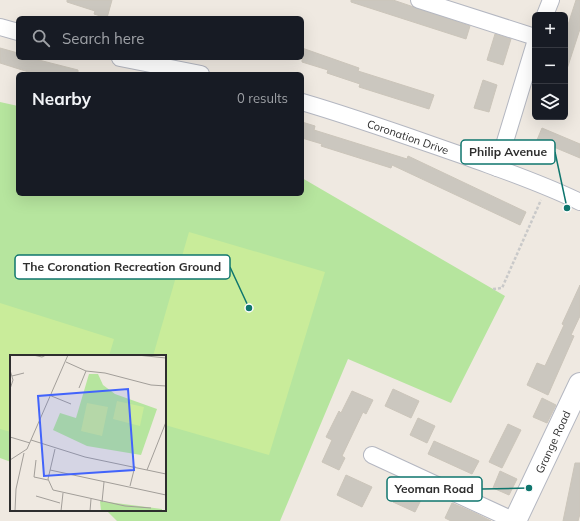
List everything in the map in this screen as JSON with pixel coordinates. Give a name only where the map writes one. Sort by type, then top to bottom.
[{"type":"street","points":[[419,0],[532,36]]},
{"type":"street","points":[[546,12],[551,0]]},
{"type":"street","points":[[0,27],[16,31]]},
{"type":"street","points":[[497,168],[533,48]]},
{"type":"street","points":[[130,60],[191,72]]},
{"type":"street","name":"Coronation Drive","points":[[304,103],[407,136],[497,168],[547,187],[580,202]]},
{"type":"street","name":"Grange Road","points":[[515,521],[580,384]]},
{"type":"street","points":[[372,455],[515,521]]},
{"type":"path","points":[[493,289],[502,288],[547,187]]},
{"type":"green space","points":[[0,102],[16,106],[16,196],[304,196],[304,179],[505,296],[451,403],[348,359],[280,521],[117,521],[107,511],[166,511],[166,355],[10,355],[10,462],[0,458]]},
{"type":"green space","points":[[189,232],[325,272],[269,455],[166,425],[166,355],[153,355]]},
{"type":"green space","points":[[0,303],[114,339],[109,355],[10,355],[10,432],[0,429]]},
{"type":"building","points":[[67,0],[112,0],[108,16],[94,14],[95,11],[67,2]]},
{"type":"building","points":[[351,0],[393,0],[470,26],[466,39],[351,2]]},
{"type":"building","points":[[576,0],[580,0],[580,29],[568,66],[568,48],[568,25]]},
{"type":"building","points":[[495,34],[511,39],[503,65],[487,60]]},
{"type":"building","points":[[0,48],[16,52],[16,60],[39,60],[78,70],[78,72],[29,72],[0,63]]},
{"type":"building","points":[[304,49],[359,68],[358,71],[434,95],[429,109],[359,87],[360,84],[327,73],[328,70],[302,62],[302,60],[304,60]]},
{"type":"building","points":[[483,80],[497,85],[489,112],[474,108]]},
{"type":"building","points":[[304,123],[315,126],[314,130],[407,159],[408,156],[526,212],[520,225],[392,165],[391,168],[321,146],[322,144],[304,139]]},
{"type":"building","points":[[542,128],[580,144],[580,158],[537,140]]},
{"type":"building","points":[[580,285],[580,316],[571,335],[574,336],[548,395],[527,385],[537,363],[545,366]]},
{"type":"building","points":[[393,389],[419,401],[411,418],[385,406]]},
{"type":"building","points":[[352,391],[373,400],[366,414],[363,412],[342,456],[345,458],[339,470],[322,462],[332,440],[326,437],[339,411],[341,413]]},
{"type":"building","points":[[542,398],[556,405],[547,423],[533,417]]},
{"type":"building","points":[[418,418],[435,426],[427,443],[410,435]]},
{"type":"building","points":[[508,424],[521,430],[502,468],[489,462]]},
{"type":"building","points":[[434,441],[479,461],[472,474],[428,454]]},
{"type":"building","points":[[575,463],[580,463],[580,514],[578,521],[563,521]]},
{"type":"building","points":[[500,471],[517,479],[509,495],[493,488]]},
{"type":"building","points":[[346,475],[372,487],[362,507],[337,495]]},
{"type":"building","points":[[403,481],[425,492],[415,512],[393,502]]},
{"type":"building","points":[[452,503],[491,521],[451,521],[445,518]]},
{"type":"place","name":"Philip Avenue","points":[[567,208]]},
{"type":"place","name":"The Coronation Recreation Ground","points":[[249,308]]},
{"type":"place","name":"Yeoman Road","points":[[529,488]]}]
